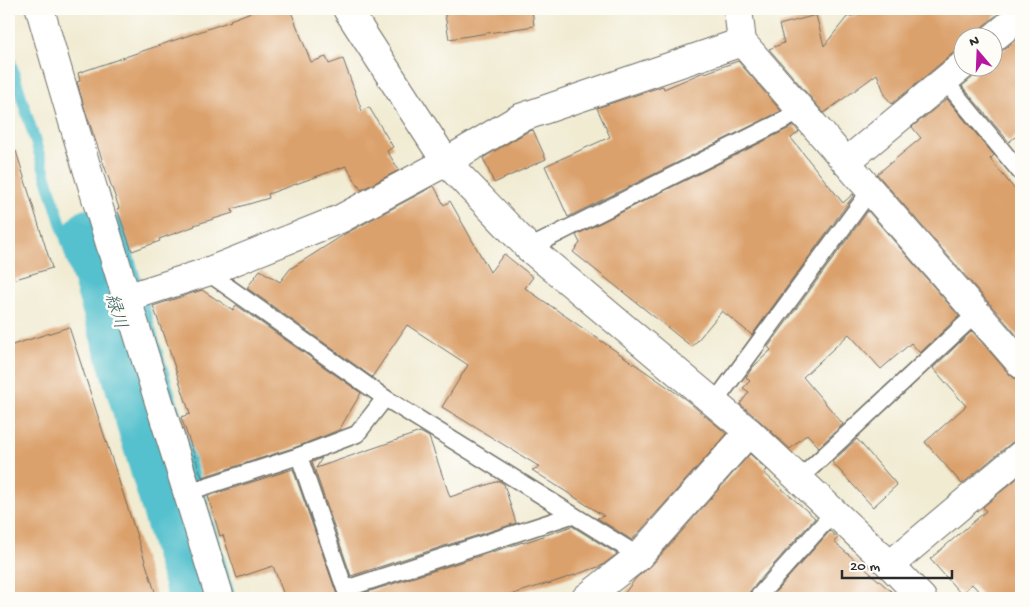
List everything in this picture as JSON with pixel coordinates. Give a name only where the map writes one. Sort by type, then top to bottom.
[{"type":"street","points":[[40,9],[126,298],[220,598]]},
{"type":"street","points":[[347,9],[446,162],[529,248],[749,432],[890,565],[922,598]]},
{"type":"street","points":[[738,9],[742,42],[1021,364]]},
{"type":"street","points":[[1002,31],[1021,14]]},
{"type":"street","points":[[126,298],[207,272],[340,219],[446,162],[520,118],[742,42]]},
{"type":"street","points":[[846,162],[952,75]]},
{"type":"street","points":[[586,598],[639,556],[749,432]]},
{"type":"street","points":[[890,565],[1021,455]]},
{"type":"lane","points":[[957,78],[1021,173]]},
{"type":"lane","points":[[529,248],[802,111]]},
{"type":"lane","points":[[714,403],[870,191]]},
{"type":"lane","points":[[207,272],[385,398],[639,556]]},
{"type":"lane","points":[[799,479],[977,313]]},
{"type":"lane","points":[[188,492],[299,456],[357,434],[385,398]]},
{"type":"lane","points":[[299,456],[345,589],[572,515]]},
{"type":"lane","points":[[757,598],[834,512]]},
{"type":"building","points":[[259,9],[290,9],[311,62],[326,57],[329,64],[343,59],[362,111],[369,107],[393,147],[387,151],[399,170],[361,190],[346,166],[268,194],[269,198],[232,209],[233,213],[194,225],[159,239],[160,241],[132,251],[86,113],[77,82],[80,81],[78,73],[231,21]]},
{"type":"building","points":[[444,9],[532,9],[534,26],[449,39]]},
{"type":"building","points":[[885,9],[1004,9],[981,28],[952,28],[952,54],[892,104],[886,97],[877,74],[824,113],[769,49],[784,43],[779,25],[816,15],[824,46],[847,17]]},
{"type":"building","points":[[1021,35],[1021,132],[1009,142],[962,86],[972,78],[1002,78],[1002,51]]},
{"type":"building","points":[[738,61],[781,111],[568,217],[545,166],[610,137],[597,108],[663,86],[664,89],[704,72]]},
{"type":"building","points":[[947,99],[994,155],[990,159],[1021,197],[1021,340],[877,174],[921,138],[912,127]]},
{"type":"building","points":[[794,126],[799,132],[791,138],[843,203],[854,195],[752,335],[722,311],[692,347],[573,252],[580,243],[576,235]]},
{"type":"building","points":[[533,130],[546,159],[494,183],[483,158]]},
{"type":"building","points":[[16,151],[52,268],[9,281],[9,152]]},
{"type":"building","points":[[434,186],[444,205],[450,201],[490,272],[504,254],[533,277],[525,288],[685,399],[727,434],[632,540],[597,518],[604,516],[532,470],[540,467],[442,407],[468,365],[407,325],[372,377],[247,288],[260,270],[280,282],[290,269],[345,234]]},
{"type":"building","points":[[868,211],[959,316],[920,353],[911,343],[881,369],[849,334],[803,377],[843,424],[819,447],[807,434],[790,449],[740,404],[749,392],[743,388],[750,381],[746,377],[753,367],[771,350],[768,347]]},
{"type":"building","points":[[202,290],[233,310],[236,305],[361,393],[339,430],[296,447],[202,477],[181,417],[190,414],[153,306]]},
{"type":"building","points":[[69,327],[157,598],[14,598],[9,578],[9,346]]},
{"type":"building","points":[[972,331],[1009,374],[1015,379],[1021,379],[1021,440],[1011,443],[962,484],[925,442],[966,406],[933,368]]},
{"type":"building","points":[[420,432],[429,437],[450,497],[499,481],[504,484],[516,523],[351,576],[312,462],[322,458],[316,468]]},
{"type":"building","points":[[857,439],[897,485],[873,507],[832,462]]},
{"type":"building","points":[[750,454],[767,470],[764,473],[815,518],[750,591],[747,598],[621,598],[636,578],[651,566]]},
{"type":"building","points":[[293,469],[336,592],[342,598],[285,598],[273,566],[237,578],[223,535],[220,536],[208,496]]},
{"type":"building","points":[[1021,475],[1021,598],[985,598],[972,584],[961,594],[930,559],[986,511],[983,507]]},
{"type":"building","points":[[572,526],[617,554],[601,566],[501,598],[349,598],[523,543]]},
{"type":"building","points":[[830,531],[838,538],[834,542],[899,598],[770,598]]},
{"type":"waterway","points":[[9,57],[180,598]]},
{"type":"waterway","name":"緑川","points":[[95,240],[202,598]]}]
